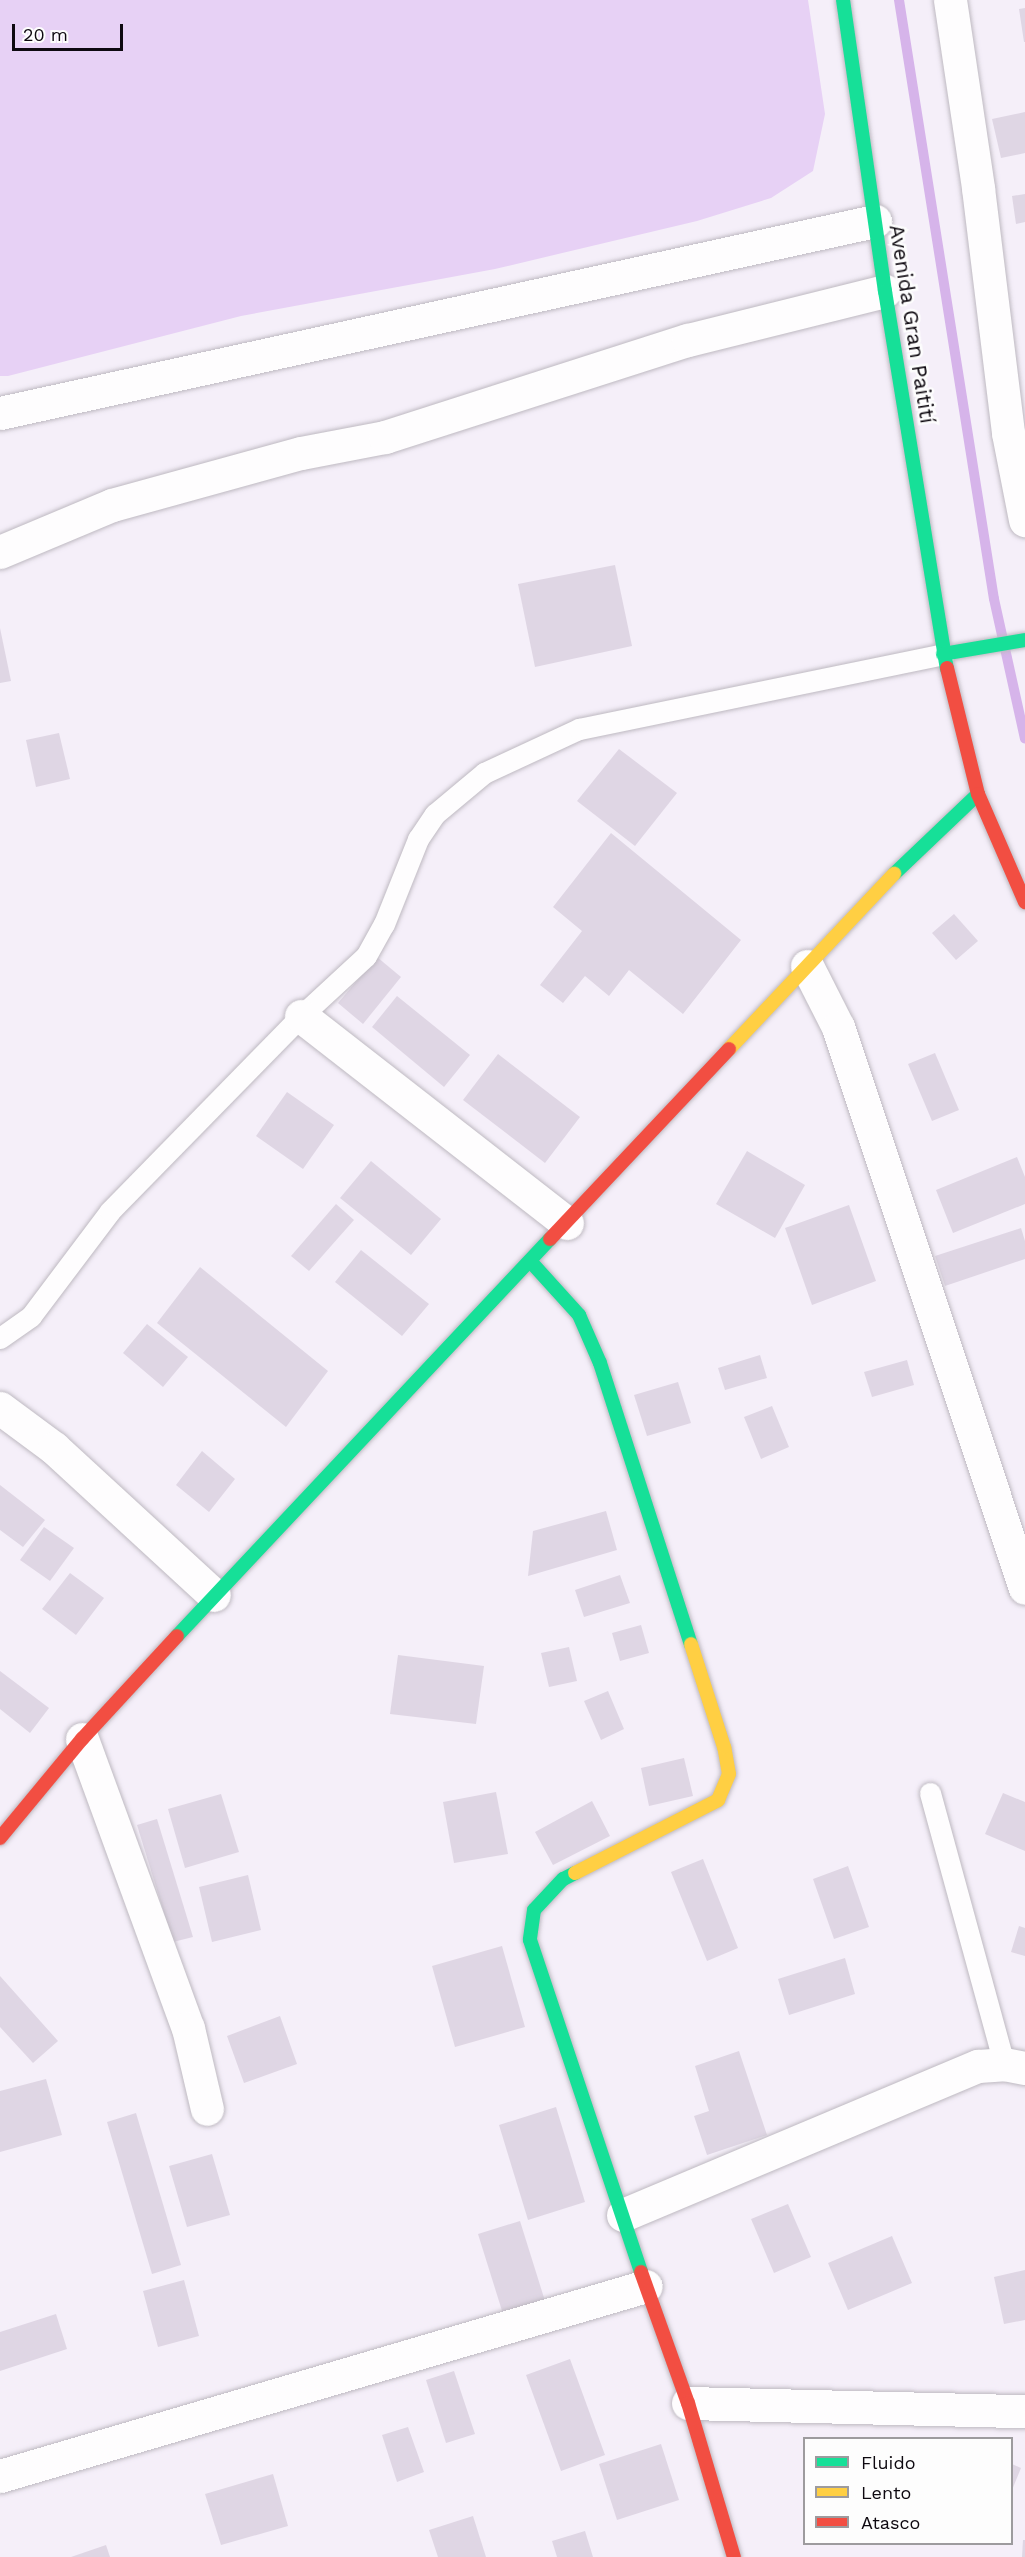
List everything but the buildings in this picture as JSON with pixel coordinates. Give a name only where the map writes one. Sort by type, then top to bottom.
[{"type":"street","name":"Avenida Gran Paitití","points":[[843,0],[885,291],[943,654],[978,794],[1025,902]]},
{"type":"street","points":[[950,0],[978,188],[1008,433],[1025,520]]},
{"type":"street","points":[[0,413],[875,221]]},
{"type":"street","points":[[0,552],[112,505],[301,453],[385,437],[688,340],[885,291]]},
{"type":"street","points":[[943,654],[1025,640]]},
{"type":"street","points":[[0,1838],[82,1739],[214,1595],[531,1262],[911,856],[978,794]]},
{"type":"street","points":[[807,966],[838,1027],[1025,1588]]},
{"type":"street","points":[[301,1016],[567,1223]]},
{"type":"street","points":[[531,1262],[579,1315],[600,1363],[724,1747],[729,1774],[718,1800],[563,1880],[534,1910],[530,1940],[646,2286],[688,2403],[734,2557]]},
{"type":"street","points":[[0,1408],[54,1448],[214,1595]]},
{"type":"street","points":[[82,1739],[188,2028],[207,2109]]},
{"type":"street","points":[[623,2215],[978,2066],[1015,2066]]},
{"type":"street","points":[[0,2476],[646,2286]]},
{"type":"street","points":[[688,2403],[1025,2411]]},
{"type":"lane","points":[[0,1338],[32,1316],[110,1211],[301,1016],[366,956],[384,924],[418,839],[435,814],[484,773],[579,729],[943,654]]},
{"type":"lane","points":[[930,1793],[1015,2066]]},
{"type":"shaded area","points":[[0,0],[808,0],[825,114],[813,171],[771,198],[697,221],[495,269],[241,316],[8,376],[0,376]]},
{"type":"waterway","points":[[899,0],[994,599],[1025,739]]},
{"type":"traffic: fast","points":[[843,0],[885,291],[947,668]]},
{"type":"traffic: fast","points":[[943,654],[1025,640]]},
{"type":"traffic: fast","points":[[894,874],[978,794]]},
{"type":"traffic: fast","points":[[177,1636],[550,1239]]},
{"type":"traffic: fast","points":[[531,1262],[579,1315],[600,1363],[691,1644]]},
{"type":"traffic: fast","points":[[575,1873],[563,1879],[534,1910],[530,1940],[641,2272]]},
{"type":"traffic: slow","points":[[729,1049],[894,874]]},
{"type":"traffic: slow","points":[[575,1873],[718,1800],[729,1774],[724,1747],[691,1644]]},
{"type":"traffic: jam","points":[[947,668],[978,794],[1025,902]]},
{"type":"traffic: jam","points":[[550,1239],[729,1049]]},
{"type":"traffic: jam","points":[[0,1838],[82,1739],[177,1636]]},
{"type":"traffic: jam","points":[[641,2272],[688,2403],[734,2557]]}]
